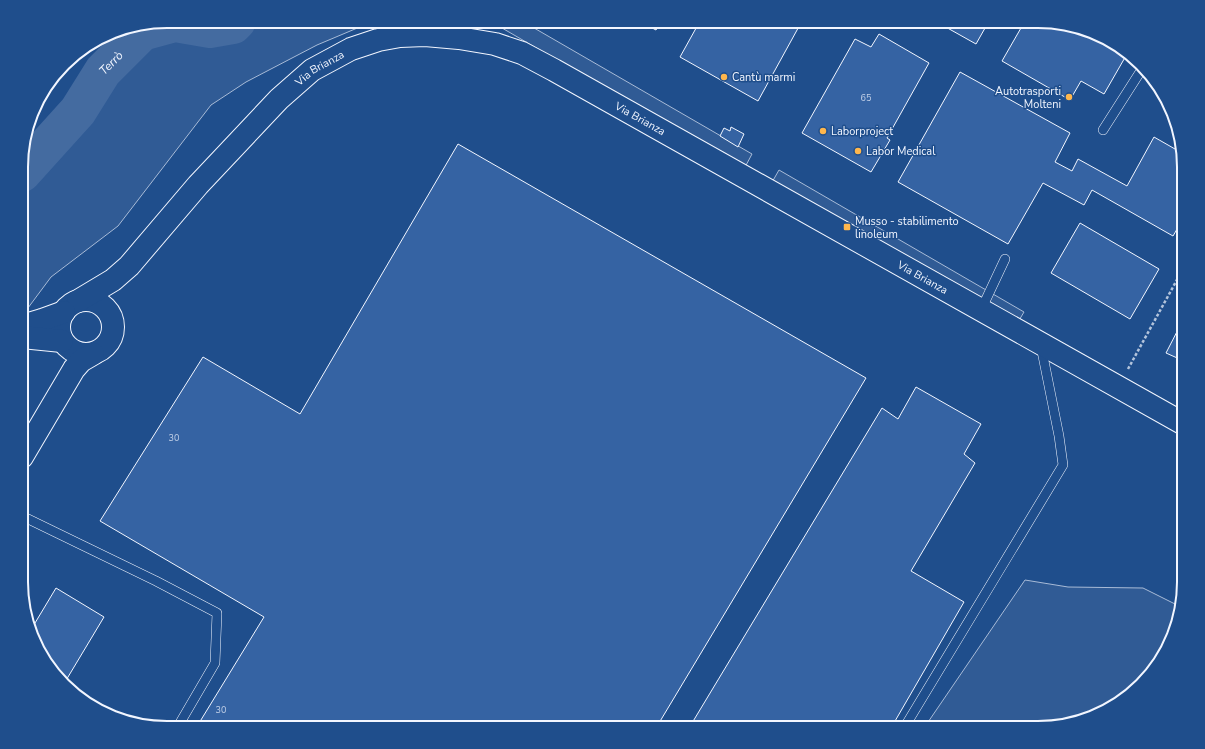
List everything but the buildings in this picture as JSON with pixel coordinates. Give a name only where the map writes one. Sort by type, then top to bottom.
[{"type":"street","name":"Via Brianza","points":[[28,324],[42,320],[71,306],[113,280],[129,266],[203,179],[279,99],[312,70],[351,49],[378,40],[424,34],[495,44],[522,53],[1177,420]]},
{"type":"street","name":"Via Brianza","points":[[112,317],[129,266]]},
{"type":"street","points":[[28,339],[69,353],[93,354],[105,347],[111,339],[113,328],[112,317],[107,310],[98,303],[86,300],[71,306],[59,322],[59,331],[69,353],[28,444]]},
{"type":"lane","points":[[1103,130],[1140,72]]},
{"type":"lane","points":[[981,310],[1005,259]]},
{"type":"lane","points":[[908,721],[1063,465],[1059,436],[1040,343]]},
{"type":"lane","points":[[28,519],[156,581],[217,613],[215,663],[181,721]]},
{"type":"path","points":[[1118,387],[1177,280]]},
{"type":"shaded area","points":[[167,28],[357,28],[317,45],[246,82],[211,105],[118,226],[51,277],[28,308],[29,157],[78,103],[124,34],[149,29]]},
{"type":"shaded area","points":[[502,28],[534,28],[752,154],[744,169]]},
{"type":"shaded area","points":[[779,170],[1024,312],[1015,327],[771,184]]},
{"type":"shaded area","points":[[1025,580],[1068,587],[1143,588],[1175,604],[1170,627],[1163,644],[1154,659],[1143,674],[1130,687],[1108,702],[1074,716],[1047,721],[929,721]]},
{"type":"waterway","name":"Terrò","points":[[204,28],[216,28]]},
{"type":"waterway","name":"Terrò","points":[[28,166],[78,111],[103,71],[142,32],[154,29]]},
{"type":"place","name":"Cantù marmi","points":[[724,77]]},
{"type":"place","name":"Autotrasporti Molteni","points":[[1069,97]]},
{"type":"place","name":"Laborproject","points":[[823,131]]},
{"type":"place","name":"Labor Medical","points":[[858,151]]},
{"type":"place","name":"Musso - stabilimento linoleum","points":[[847,227]]}]
